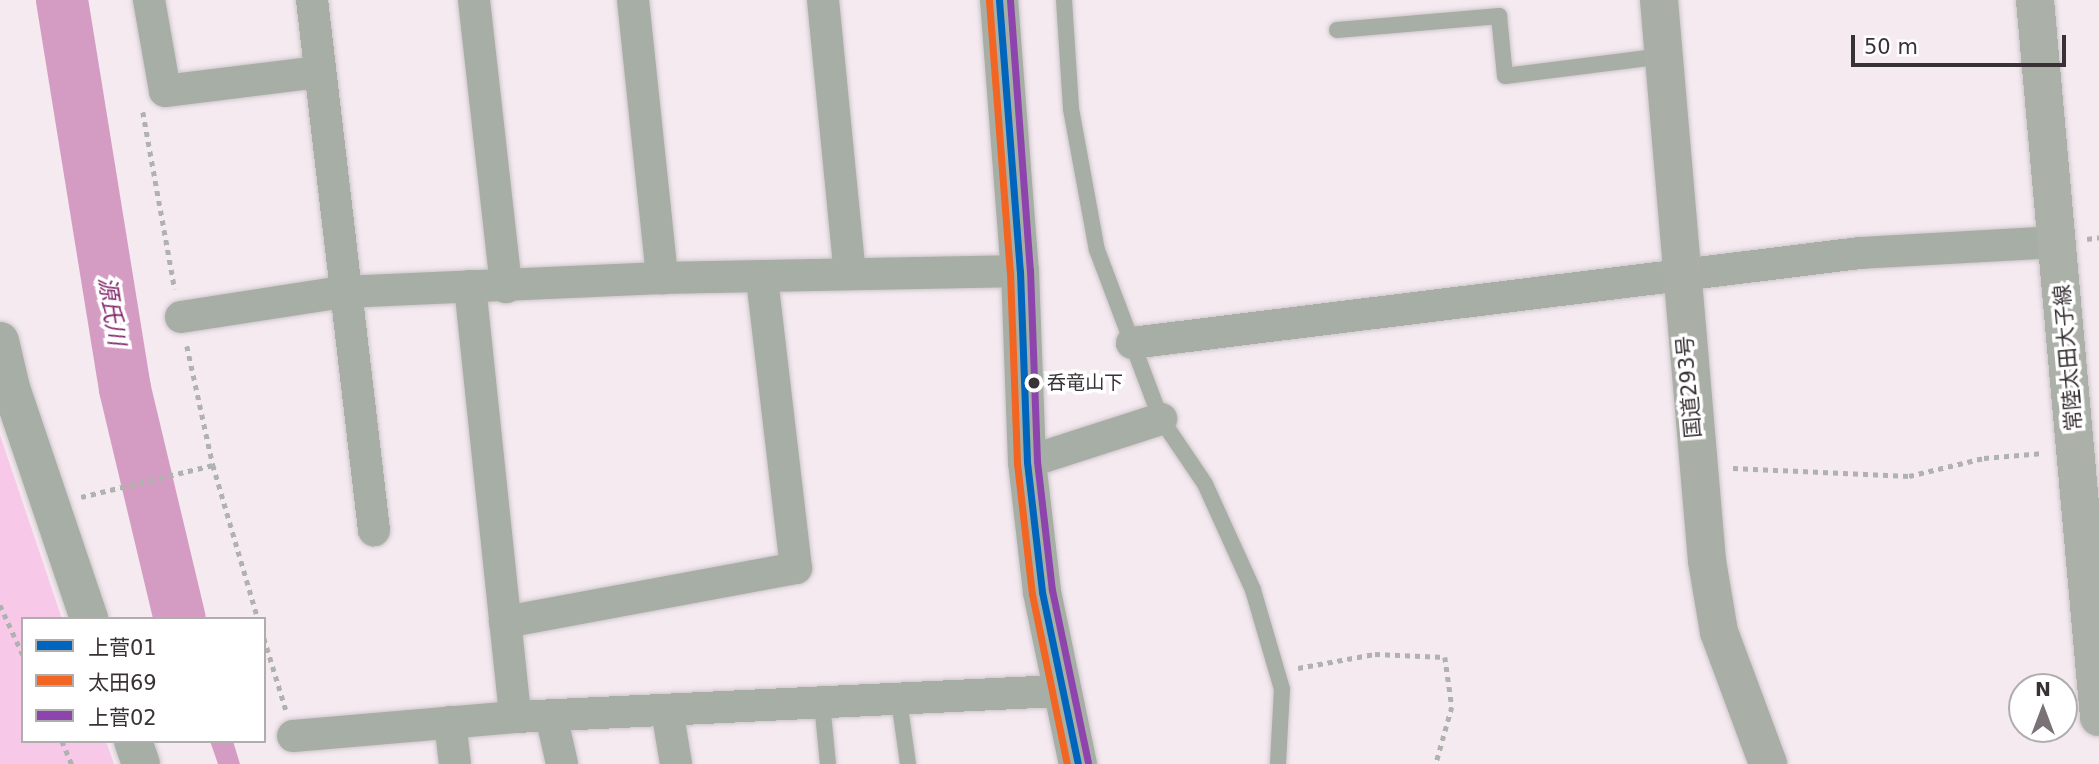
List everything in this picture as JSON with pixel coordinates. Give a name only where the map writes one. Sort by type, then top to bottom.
[{"type":"highway","name":"国道293号","points":[[1659,0],[1679,276],[1697,469],[1719,632],[1768,764]]},
{"type":"main road","name":"常陸太田大子線","points":[[2035,0],[2059,242],[2099,717]]},
{"type":"street","points":[[149,0],[165,91],[320,72]]},
{"type":"street","points":[[312,0],[343,292],[374,530]]},
{"type":"street","points":[[474,0],[506,287]]},
{"type":"street","points":[[633,0],[662,278]]},
{"type":"street","points":[[823,0],[850,274]]},
{"type":"street","points":[[999,0],[1020,271],[1027,462],[1059,691],[1078,764]]},
{"type":"street","points":[[1132,343],[1860,253],[2059,242]]},
{"type":"street","points":[[181,317],[343,292],[470,286],[506,287],[662,278],[1020,271]]},
{"type":"street","points":[[505,622],[796,568],[762,277]]},
{"type":"street","points":[[470,286],[515,717]]},
{"type":"street","points":[[0,341],[11,423],[88,617]]},
{"type":"street","points":[[1027,462],[1161,419]]},
{"type":"street","points":[[293,736],[515,717],[1059,691]]},
{"type":"street","points":[[667,710],[676,764]]},
{"type":"street","points":[[551,715],[562,764]]},
{"type":"street","points":[[450,722],[455,764]]},
{"type":"street","points":[[134,743],[141,764]]},
{"type":"lane","points":[[1064,0],[1071,109],[1097,250],[1161,419],[1211,496],[1254,590],[1282,689],[1278,764]]},
{"type":"lane","points":[[1337,30],[1499,16],[1506,76],[1664,56]]},
{"type":"lane","points":[[899,700],[908,764]]},
{"type":"lane","points":[[822,704],[828,764]]},
{"type":"path","points":[[1697,469],[1798,467],[1909,476],[1984,458],[2050,452]]},
{"type":"path","points":[[102,491],[213,465]]},
{"type":"path","points":[[0,605],[21,651]]},
{"type":"path","points":[[266,645],[293,736]]},
{"type":"path","points":[[1277,671],[1375,654],[1445,657],[1451,707],[1436,764]]},
{"type":"path","points":[[63,743],[72,764]]},
{"type":"shaded area","points":[[0,435],[61,617],[21,617],[21,743],[107,743],[114,764],[0,764]]},
{"type":"shaded area","points":[[159,483],[160,512],[176,533],[177,603],[183,617],[168,617],[157,594],[157,531],[137,488]]},
{"type":"shaded area","points":[[211,743],[234,743],[240,764],[218,764]]},
{"type":"waterway","name":"源氏川","points":[[62,0],[125,389],[180,617]]},
{"type":"transit line","name":"上菅01","points":[[999,0],[1020,271],[1027,462],[1042,592],[1078,764]]},
{"type":"transit line","name":"上菅02","points":[[1010,0],[1030,270],[1037,461],[1052,590],[1088,762]]},
{"type":"transit line","name":"太田69","points":[[989,1],[1010,272],[1017,463],[1032,594],[1067,764]]},
{"type":"place","name":"呑竜山下","points":[[1034,383]]}]
